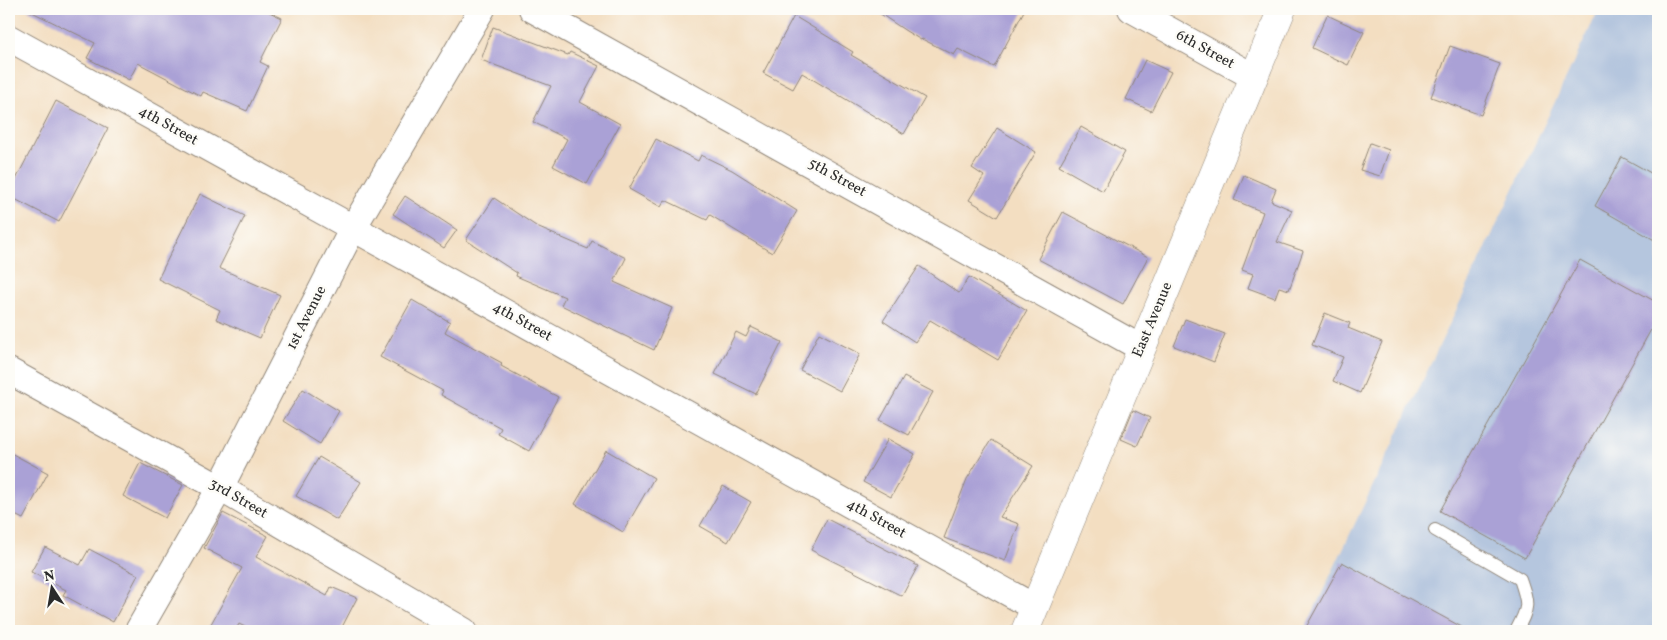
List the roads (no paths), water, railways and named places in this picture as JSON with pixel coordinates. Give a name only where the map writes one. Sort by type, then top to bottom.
[{"type":"main road","name":"East Avenue","points":[[1030,619],[1282,9]]},
{"type":"street","name":"1st Avenue","points":[[138,631],[220,488],[353,228],[482,9]]},
{"type":"street","name":"5th Street","points":[[532,9],[1141,348]]},
{"type":"street","name":"6th Street","points":[[1131,9],[1254,77]]},
{"type":"street","name":"4th Street","points":[[9,38],[353,228],[1030,619]]},
{"type":"street","name":"3rd Street","points":[[9,371],[220,488],[464,631]]},
{"type":"lane","points":[[1435,530],[1520,579],[1527,600],[1525,614],[1516,631]]}]
